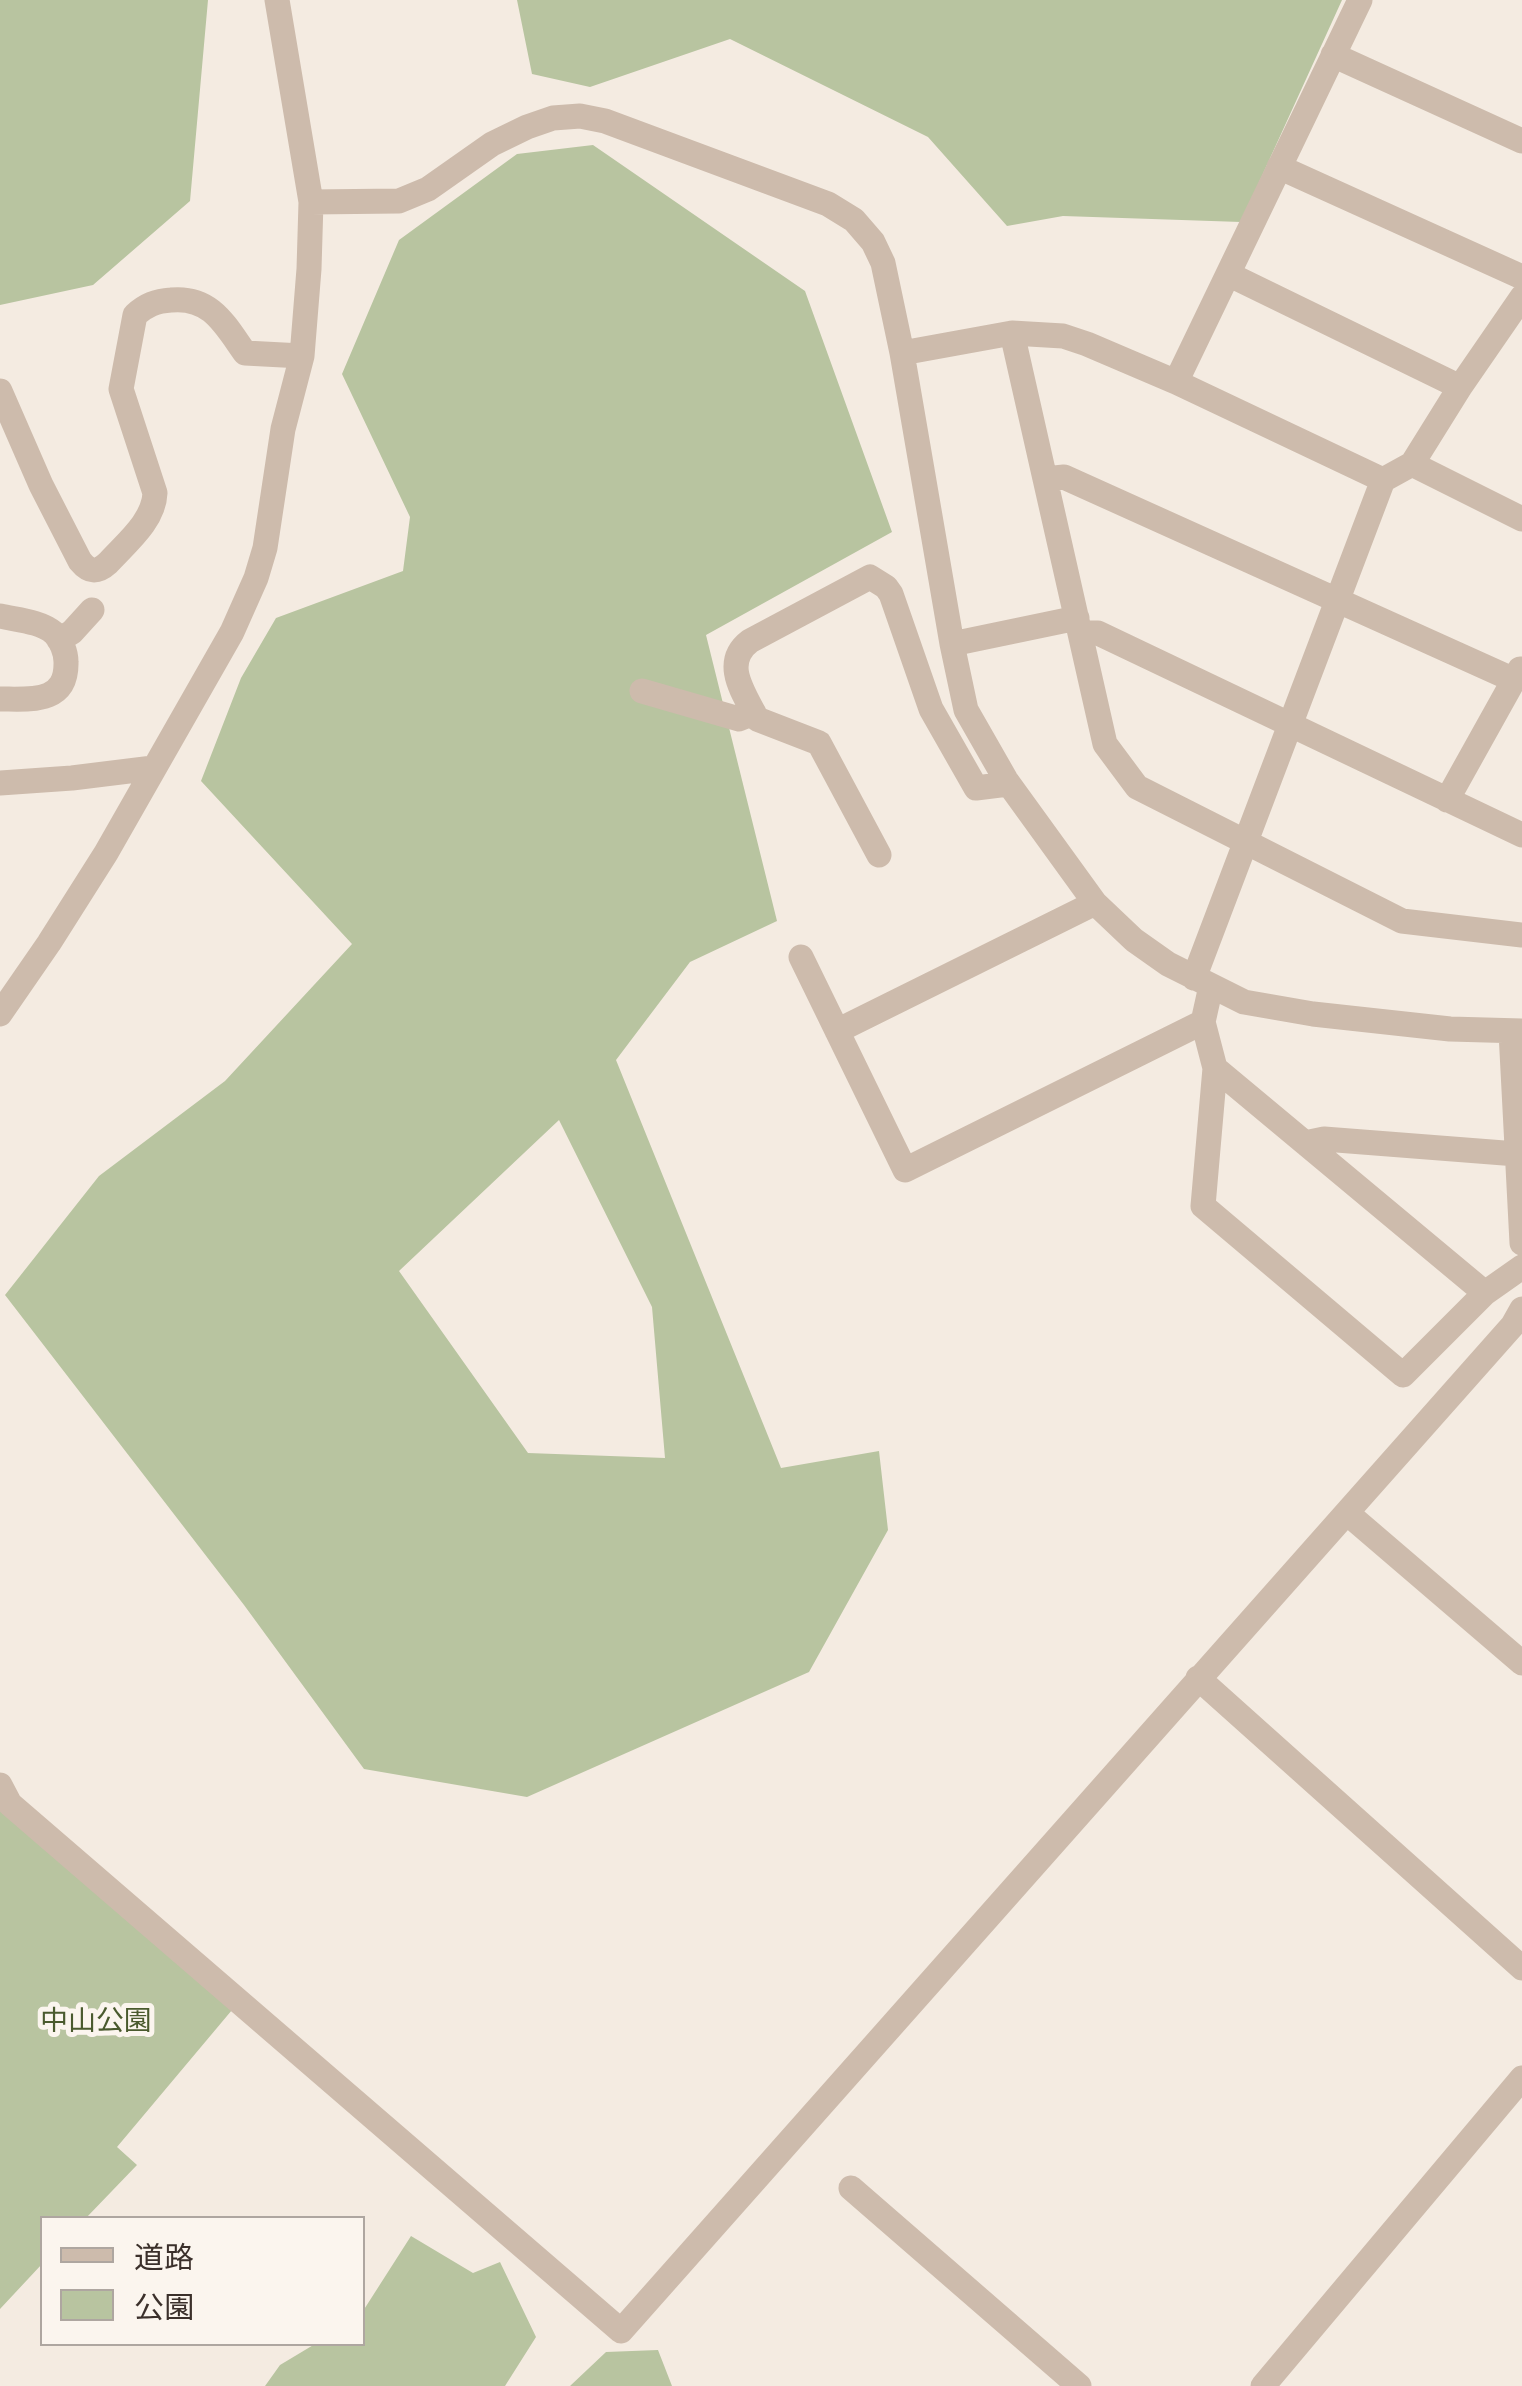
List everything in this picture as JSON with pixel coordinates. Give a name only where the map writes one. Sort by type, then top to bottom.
[{"type":"street","points":[[0,1014],[96,868],[232,632],[265,548],[284,429],[302,356],[310,269],[311,202],[277,0]]},
{"type":"street","points":[[1176,382],[1360,0]]},
{"type":"street","points":[[1333,55],[1522,141]]},
{"type":"street","points":[[311,202],[399,201],[415,196],[492,144],[552,118],[580,116],[605,121],[828,204],[854,220],[873,242],[883,263],[966,710],[1008,784],[1094,904],[1134,940],[1202,982],[1244,1002],[1274,1008],[1450,1029],[1516,1031],[1522,1243]]},
{"type":"street","points":[[1279,167],[1522,277]]},
{"type":"street","points":[[1228,274],[1460,387]]},
{"type":"street","points":[[1522,297],[1412,464],[1383,480],[1244,842],[1202,982],[1203,1022],[1214,1068],[1202,1206],[1403,1376],[1486,1293],[1522,1267]]},
{"type":"street","points":[[0,391],[80,561],[86,569],[94,570],[108,563],[146,519],[154,503],[155,493],[121,389],[138,312],[160,301],[195,301],[210,309],[245,353],[302,356]]},
{"type":"street","points":[[902,354],[1012,333],[1062,336],[1176,382],[1383,480]]},
{"type":"street","points":[[1012,333],[1105,744],[1137,786],[1402,921],[1522,936]]},
{"type":"street","points":[[1412,464],[1522,519]]},
{"type":"street","points":[[1045,478],[1064,477],[1336,600],[1518,673],[1448,800]]},
{"type":"street","points":[[878,855],[820,743],[757,719],[737,677],[736,656],[750,641],[870,577],[890,594],[931,709],[976,788],[1008,784]]},
{"type":"street","points":[[59,640],[92,610]]},
{"type":"street","points":[[0,616],[42,626],[55,634],[66,656],[59,688],[50,695],[38,699],[0,699]]},
{"type":"street","points":[[952,644],[1078,626],[1522,835]]},
{"type":"street","points":[[642,692],[739,719],[754,713]]},
{"type":"street","points":[[0,783],[154,768]]},
{"type":"street","points":[[838,1032],[1094,904]]},
{"type":"street","points":[[801,957],[905,1170],[1203,1022]]},
{"type":"street","points":[[1214,1068],[1486,1293]]},
{"type":"street","points":[[1305,1143],[1324,1139],[1517,1154]]},
{"type":"street","points":[[5,1794],[621,2331],[1513,1325],[1522,1309]]},
{"type":"street","points":[[1347,1513],[1522,1663]]},
{"type":"street","points":[[1198,1678],[1522,1968]]},
{"type":"street","points":[[1262,2386],[1522,2078]]},
{"type":"street","points":[[851,2188],[1078,2386]]},
{"type":"green space","points":[[0,0],[208,0],[190,201],[93,285],[0,305]]},
{"type":"green space","points":[[517,0],[1342,0],[1241,222],[1063,216],[1007,226],[928,137],[730,39],[590,87],[532,74]]},
{"type":"green space","points":[[593,145],[805,291],[892,532],[706,635],[777,921],[690,962],[616,1060],[781,1468],[879,1451],[888,1530],[809,1672],[527,1797],[364,1769],[244,1605],[5,1295],[99,1176],[225,1081],[352,944],[201,781],[241,678],[276,618],[403,571],[410,517],[342,374],[399,240],[517,154]],"holes":[[[559,1120],[652,1307],[665,1458],[528,1453],[399,1271]]]},
{"type":"green space","name":"中山公園","points":[[0,1808],[232,2010],[117,2147],[137,2165],[88,2216],[40,2216],[40,2266],[0,2309]]},
{"type":"green space","points":[[411,2236],[473,2273],[500,2262],[536,2337],[505,2386],[265,2386],[280,2365],[312,2346],[365,2346],[365,2308]]},
{"type":"green space","points":[[658,2350],[672,2386],[570,2386],[606,2352]]}]
